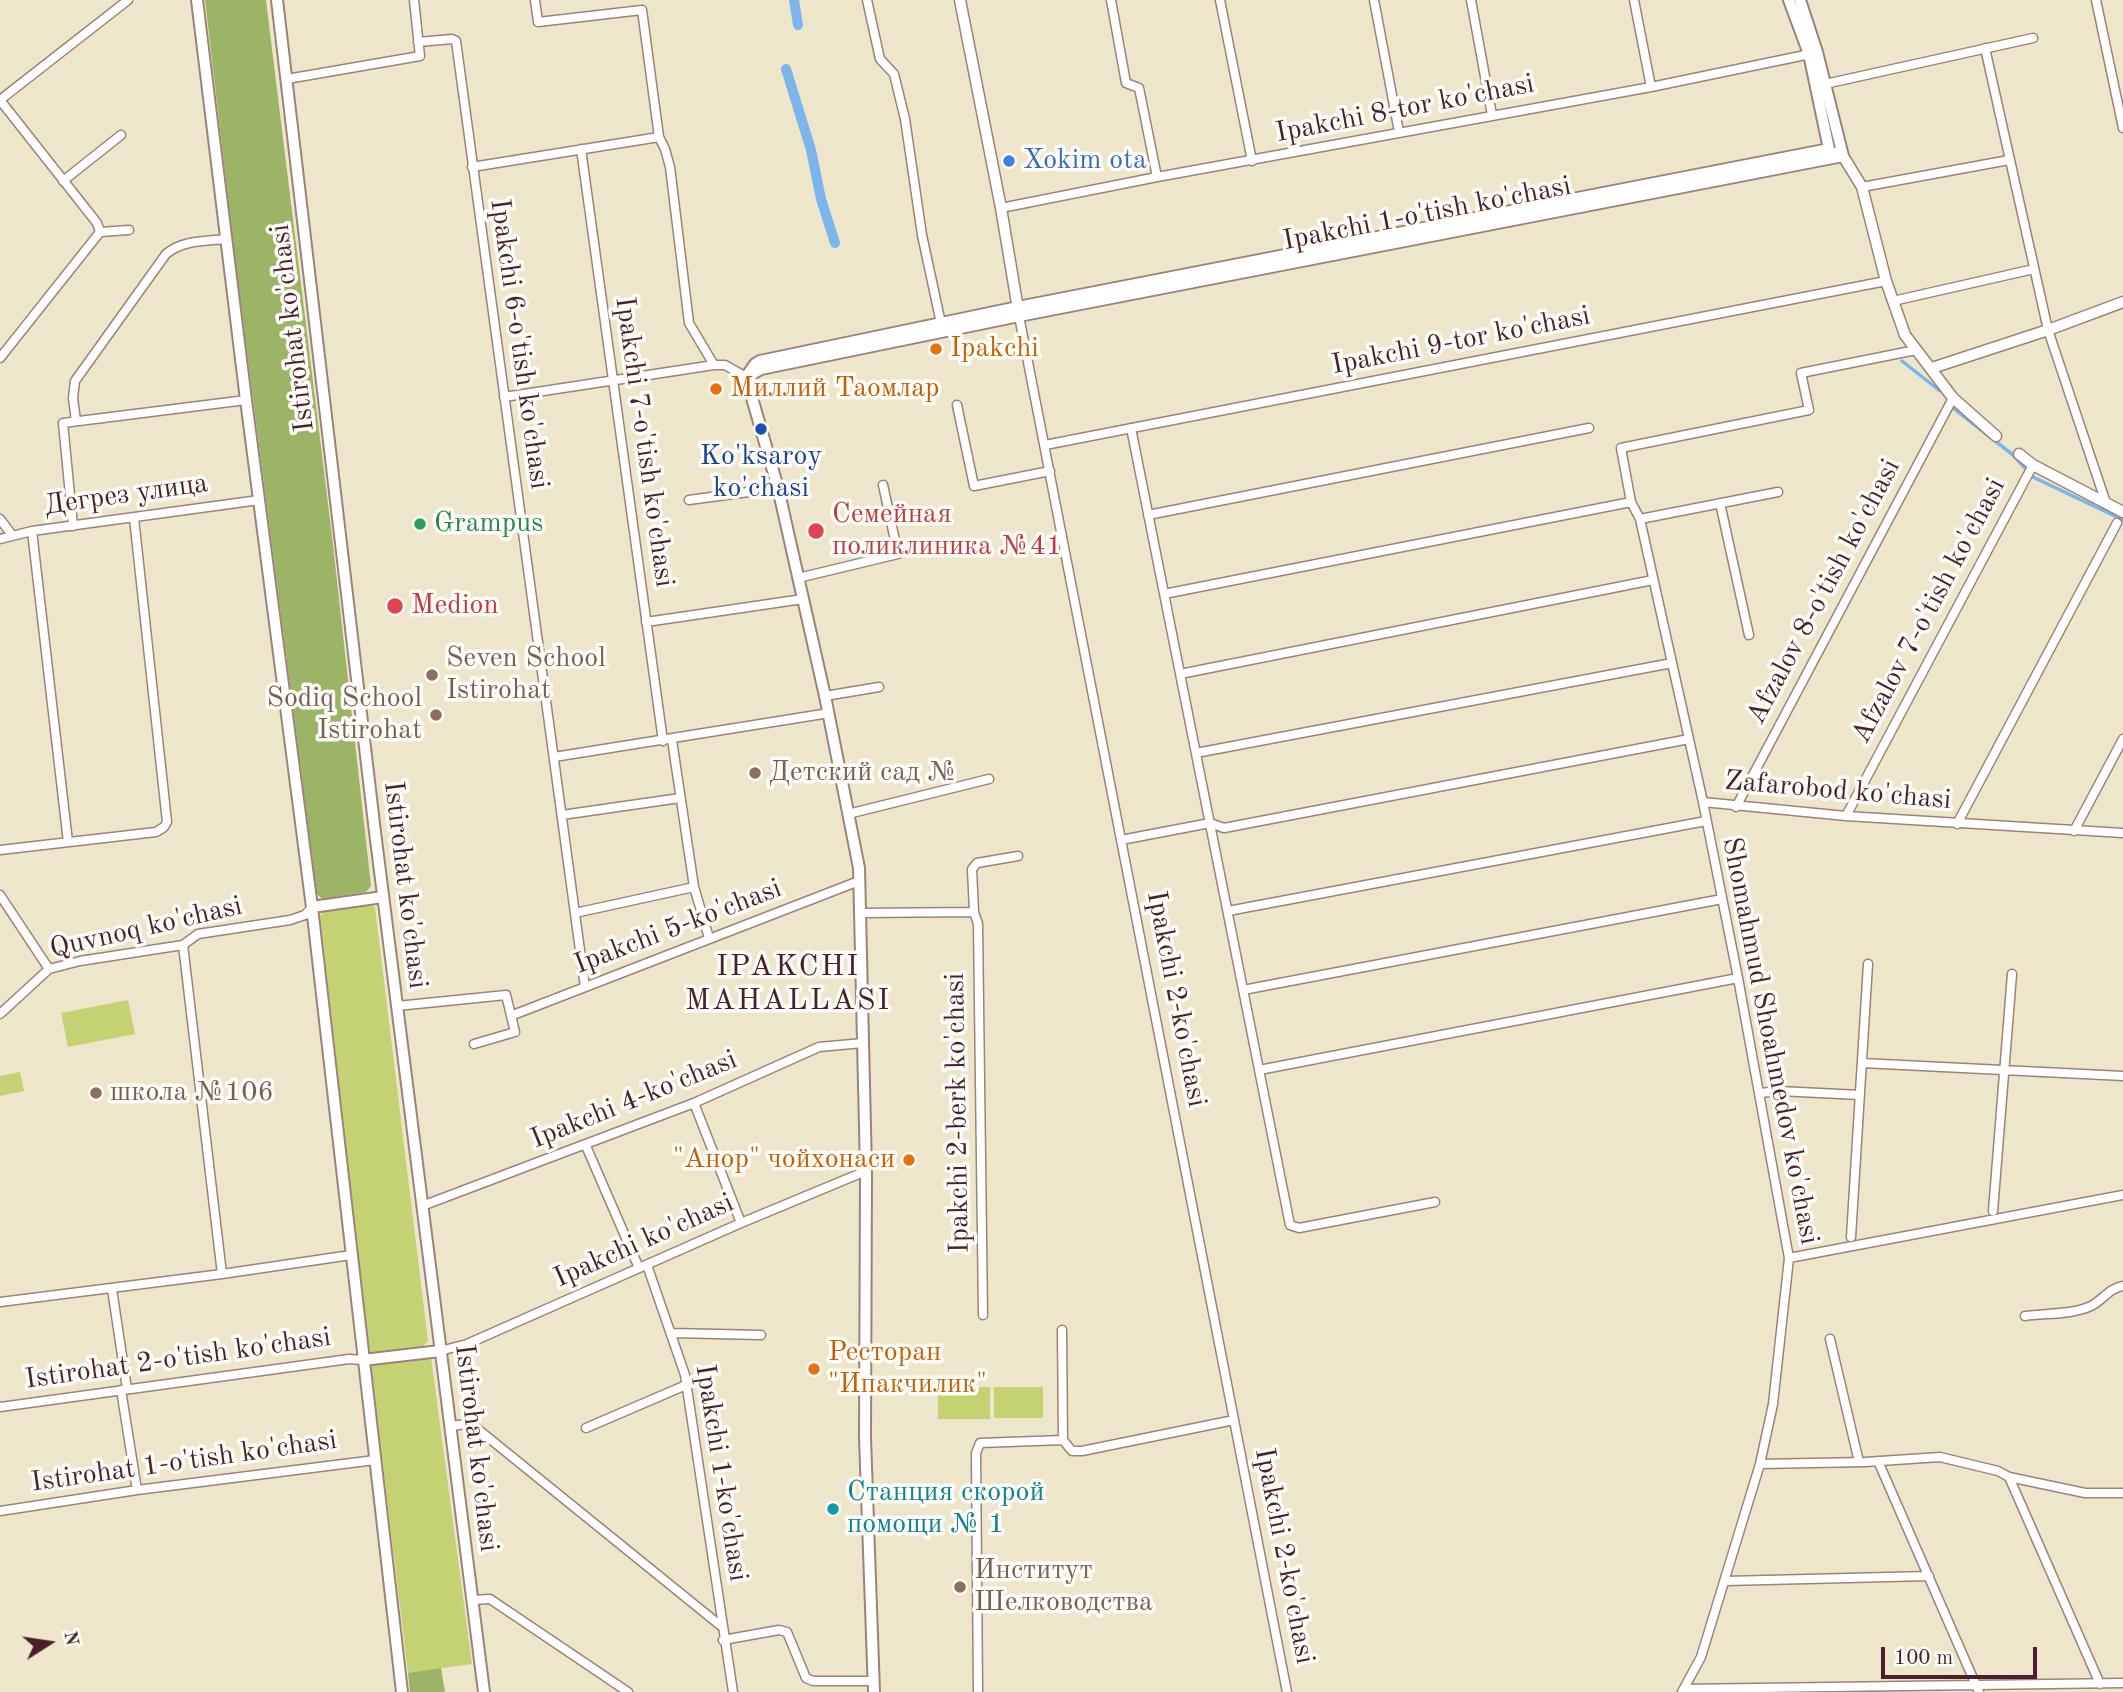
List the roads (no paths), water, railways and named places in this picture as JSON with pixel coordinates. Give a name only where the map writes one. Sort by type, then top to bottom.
[{"type":"main road","name":"Istirohat ko'chasi","points":[[197,0],[312,907],[402,1692]]},
{"type":"main road","name":"Istirohat ko'chasi","points":[[277,0],[383,897],[484,1692]]},
{"type":"main road","points":[[1790,0],[1825,83],[1843,156]]},
{"type":"main road","points":[[1800,0],[1813,53],[1829,149]]},
{"type":"main road","name":"Ipakchi 1-o'tish ko'chasi","points":[[1019,311],[1829,149]]},
{"type":"main road","name":"Ipakchi 1-o'tish ko'chasi","points":[[1019,311],[1843,156]]},
{"type":"main road","points":[[874,1687],[865,1438],[866,1171],[859,881],[829,713],[778,488],[746,377],[761,369],[1019,311]]},
{"type":"main road","points":[[312,907],[383,897]]},
{"type":"main road","points":[[363,1360],[440,1351]]},
{"type":"street","points":[[100,232],[97,223],[0,100],[128,0]]},
{"type":"street","points":[[287,79],[419,56],[414,0]]},
{"type":"street","points":[[535,0],[537,22],[642,10]]},
{"type":"street","points":[[641,0],[659,137],[666,149],[672,177],[690,323],[713,365]]},
{"type":"street","points":[[867,0],[880,59],[894,74],[905,119],[922,235],[942,328]]},
{"type":"street","points":[[960,0],[1019,311]]},
{"type":"street","points":[[1111,0],[1126,83],[1139,88],[1157,177]]},
{"type":"street","points":[[1220,0],[1252,161]]},
{"type":"street","points":[[1374,0],[1399,132]]},
{"type":"street","points":[[1471,0],[1492,116]]},
{"type":"street","points":[[1634,0],[1651,87]]},
{"type":"street","points":[[2096,0],[2123,128]]},
{"type":"street","points":[[1825,83],[2034,37]]},
{"type":"street","name":"Ipakchi 6-o'tish ko'chasi","points":[[418,42],[454,39],[585,987]]},
{"type":"street","points":[[1985,48],[2049,330],[2106,503]]},
{"type":"street","name":"Ipakchi 8-tor ko'chasi","points":[[1001,208],[1651,87],[1813,53]]},
{"type":"street","points":[[63,181],[121,135]]},
{"type":"street","points":[[472,166],[659,137]]},
{"type":"street","name":"Ipakchi 7-o'tish ko'chasi","points":[[581,149],[646,622],[694,887],[709,938]]},
{"type":"street","points":[[1829,149],[1843,156],[1862,187],[1886,281],[1906,335],[1953,398],[1996,436]]},
{"type":"street","points":[[1862,187],[2009,160]]},
{"type":"street","points":[[0,358],[100,232],[129,230]]},
{"type":"street","points":[[76,421],[73,398],[75,381],[166,254],[187,243],[226,239]]},
{"type":"street","points":[[1893,301],[2034,269]]},
{"type":"street","name":"Ipakchi 9-tor ko'chasi","points":[[1045,445],[1886,281]]},
{"type":"street","points":[[1932,368],[2049,330],[2123,302]]},
{"type":"street","name":"Ipakchi 2-ko'chasi","points":[[1019,311],[1287,1692]]},
{"type":"street","name":"Zafarobod ko'chasi","points":[[1916,351],[1801,373],[1809,411],[1621,449],[1631,502],[1640,519],[1703,802],[1846,816],[2123,833]]},
{"type":"street","points":[[504,397],[713,365],[725,365],[746,377]]},
{"type":"street","name":"Afzalov 8-o'tish ko'chasi","points":[[1736,807],[1953,398]]},
{"type":"street","points":[[73,526],[63,423],[246,400]]},
{"type":"street","points":[[957,405],[974,486],[1050,471]]},
{"type":"street","points":[[1131,428],[1290,1225],[1299,1228],[1435,1202]]},
{"type":"street","points":[[1148,515],[1589,428]]},
{"type":"street","points":[[2019,454],[2033,465],[2123,512]]},
{"type":"street","name":"Afzalov 7-o'tish ko'chasi","points":[[1846,816],[2033,465]]},
{"type":"street","points":[[798,578],[898,554],[883,485]]},
{"type":"street","points":[[689,500],[778,488]]},
{"type":"street","points":[[1640,519],[1778,492]]},
{"type":"street","name":"Дегрез улица","points":[[0,539],[32,531],[259,500]]},
{"type":"street","points":[[1164,594],[1631,502]]},
{"type":"street","points":[[1720,503],[1749,635]]},
{"type":"street","points":[[0,850],[156,832],[167,822],[134,517]]},
{"type":"street","points":[[0,519],[12,535]]},
{"type":"street","points":[[1957,824],[2117,523]]},
{"type":"street","points":[[32,531],[68,842]]},
{"type":"street","points":[[1180,674],[1653,580]]},
{"type":"street","points":[[646,622],[803,599]]},
{"type":"street","points":[[1196,753],[1672,663]]},
{"type":"street","points":[[825,696],[879,687]]},
{"type":"street","points":[[554,757],[829,713]]},
{"type":"street","points":[[1121,840],[1210,823],[1224,828],[1689,739]]},
{"type":"street","points":[[2074,831],[2123,739]]},
{"type":"street","points":[[848,814],[989,779]]},
{"type":"street","points":[[562,815],[680,798]]},
{"type":"street","name":"Shomahmud Shoahmedov ko'chasi","points":[[1683,1691],[1701,1657],[1760,1464],[1773,1404],[1788,1258],[1738,978],[1703,802]]},
{"type":"street","points":[[1227,911],[1706,821]]},
{"type":"street","name":"Ipakchi 2-berk ko'chasi","points":[[983,1315],[978,924],[974,912],[972,869],[974,865],[1018,856]]},
{"type":"street","name":"Ipakchi 5-ko'chasi","points":[[513,1015],[859,881]]},
{"type":"street","points":[[575,913],[694,887]]},
{"type":"street","points":[[0,895],[49,969]]},
{"type":"street","points":[[1243,990],[1722,899]]},
{"type":"street","name":"Quvnoq ko'chasi","points":[[0,1014],[49,969],[80,961],[183,945],[198,934],[290,920],[305,915],[312,907]]},
{"type":"street","points":[[861,912],[974,912]]},
{"type":"street","points":[[183,945],[222,1275]]},
{"type":"street","points":[[1851,1237],[1868,964]]},
{"type":"street","points":[[1993,1211],[2012,974]]},
{"type":"street","points":[[1259,1070],[1738,978]]},
{"type":"street","points":[[397,1006],[506,995],[515,1032],[474,1044]]},
{"type":"street","name":"Ipakchi 4-ko'chasi","points":[[422,1206],[694,1103],[819,1047],[863,1043]]},
{"type":"street","points":[[1862,1063],[2123,1076]]},
{"type":"street","points":[[1759,1093],[1779,1091],[1860,1095]]},
{"type":"street","points":[[694,1103],[741,1223]]},
{"type":"street","name":"Ipakchi 1-ko'chasi","points":[[586,1146],[643,1266],[680,1357],[733,1692]]},
{"type":"street","name":"Ipakchi ko'chasi","points":[[440,1351],[467,1344],[866,1171]]},
{"type":"street","points":[[1788,1258],[2123,1195]]},
{"type":"street","points":[[0,1302],[222,1275],[351,1255]]},
{"type":"street","points":[[2025,1316],[2092,1306],[2114,1288],[2123,1286]]},
{"type":"street","points":[[112,1289],[138,1490]]},
{"type":"street","points":[[1062,1329],[1063,1440],[1072,1451],[1234,1420]]},
{"type":"street","points":[[672,1333],[761,1335]]},
{"type":"street","points":[[1830,1339],[1859,1462]]},
{"type":"street","name":"Istirohat 2-o'tish ko'chasi","points":[[0,1407],[349,1359],[363,1360]]},
{"type":"street","points":[[586,1428],[686,1385]]},
{"type":"street","points":[[450,1426],[474,1426],[721,1626]]},
{"type":"street","points":[[978,1692],[977,1447],[984,1441],[1063,1440]]},
{"type":"street","points":[[1760,1464],[1940,1457],[1998,1471],[2009,1477],[2085,1493],[2123,1493]]},
{"type":"street","name":"Istirohat 1-o'tish ko'chasi","points":[[0,1511],[138,1490],[375,1460]]},
{"type":"street","points":[[1878,1461],[1977,1689]]},
{"type":"street","points":[[2009,1477],[2100,1684]]},
{"type":"street","points":[[1726,1581],[1928,1576]]},
{"type":"street","points":[[473,1600],[490,1599],[628,1692]]},
{"type":"street","points":[[723,1640],[779,1630],[786,1632],[806,1678],[874,1687]]},
{"type":"street","points":[[1683,1691],[1977,1689],[2123,1683]]},
{"type":"waterway","points":[[794,0],[798,25]]},
{"type":"waterway","points":[[786,69],[811,150],[821,199],[835,243]]},
{"type":"waterway","points":[[1902,361],[1940,391]]},
{"type":"waterway","points":[[1952,407],[2013,455],[2025,468]]},
{"type":"waterway","points":[[2033,477],[2123,520]]},
{"type":"place","name":"Xokim ota","points":[[1009,161]]},
{"type":"place","name":"Ipakchi","points":[[936,349]]},
{"type":"place","name":"Миллий Таомлар","points":[[716,389]]},
{"type":"place","name":"Ko'ksaroy ko'chasi","points":[[761,429]]},
{"type":"place","name":"Grampus","points":[[420,524]]},
{"type":"place","name":"Семейная поликлиника №41","points":[[816,531]]},
{"type":"place","name":"Medion","points":[[395,606]]},
{"type":"place","name":"Seven School Istirohat","points":[[432,675]]},
{"type":"place","name":"Sodiq School Istirohat","points":[[436,715]]},
{"type":"place","name":"Детский сад №","points":[[755,773]]},
{"type":"place","name":"школа №106","points":[[96,1093]]},
{"type":"place","name":"\"Анор\" чойхонаси","points":[[909,1160]]},
{"type":"place","name":"Ресторан \"Ипакчилик\"","points":[[814,1369]]},
{"type":"place","name":"Станция скорой помощи № 1","points":[[833,1509]]},
{"type":"place","name":"Институт Шелководства","points":[[960,1587]]},
{"type":"district","name":"IPAKCHI MAHALLASI","points":[[788,984]]}]
